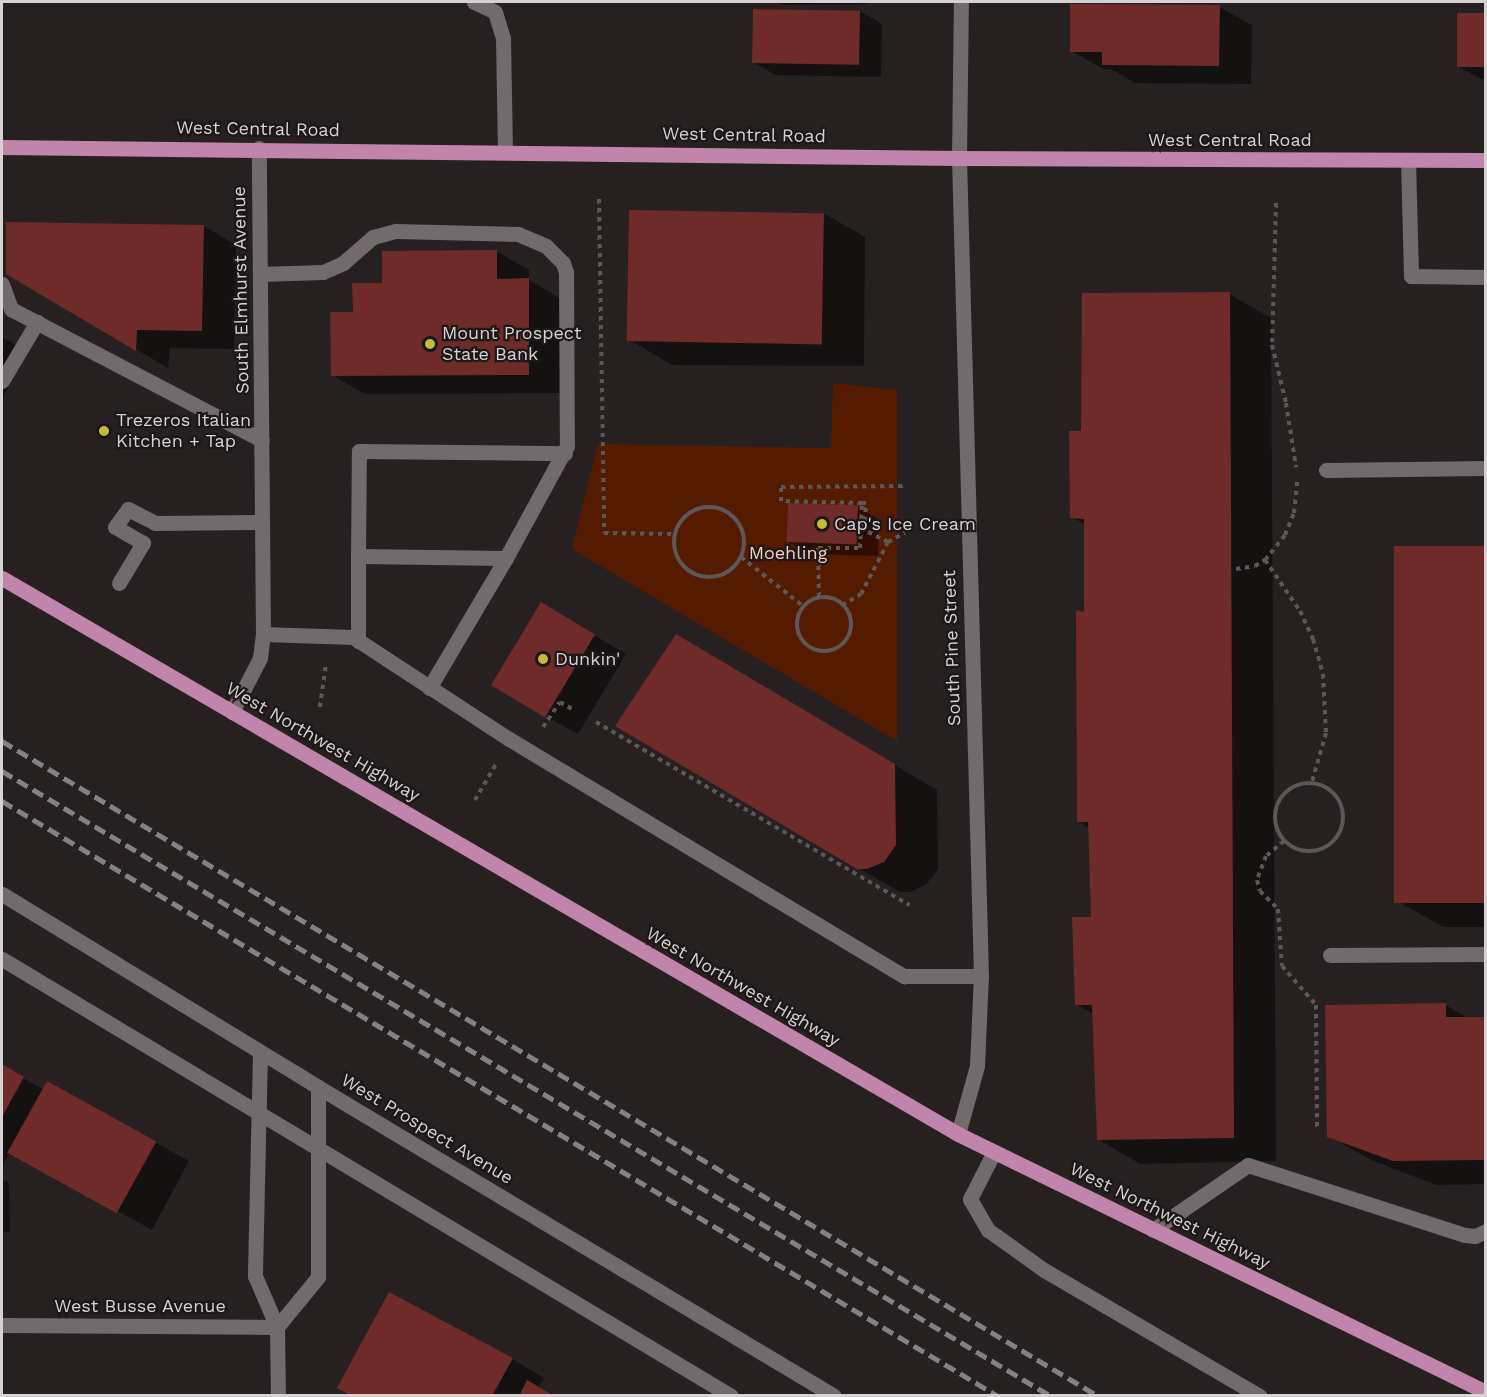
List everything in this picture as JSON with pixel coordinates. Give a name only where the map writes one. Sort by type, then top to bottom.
[{"type":"main road","name":"West Central Road","points":[[2,147],[259,148],[959,158],[1485,160]]},
{"type":"main road","name":"West Northwest Highway","points":[[2,578],[958,1134],[1485,1392]]},
{"type":"street","points":[[474,2],[495,12],[503,38],[505,152]]},
{"type":"street","name":"South Pine Street","points":[[958,1134],[977,1066],[981,976],[959,158],[961,2]]},
{"type":"street","name":"South Elmhurst Avenue","points":[[232,712],[260,658],[263,634],[259,148]]},
{"type":"street","points":[[1408,160],[1411,276],[1485,277]]},
{"type":"street","points":[[260,274],[323,273],[342,263],[373,237],[396,231],[507,232],[526,236],[546,246],[559,257],[566,273],[566,449],[506,558],[429,688]]},
{"type":"street","points":[[2,284],[11,309],[262,441]]},
{"type":"street","points":[[2,381],[37,322]]},
{"type":"street","points":[[358,641],[359,451],[566,449]]},
{"type":"street","points":[[1326,470],[1485,468]]},
{"type":"street","points":[[143,543],[115,527],[128,509],[155,523],[262,522]]},
{"type":"street","points":[[119,583],[155,523]]},
{"type":"street","points":[[358,556],[506,558]]},
{"type":"street","points":[[263,634],[346,635],[429,688],[904,976],[981,976]]},
{"type":"street","name":"West Prospect Avenue","points":[[2,894],[318,1087],[834,1395]]},
{"type":"street","points":[[1330,955],[1485,954]]},
{"type":"street","points":[[2,960],[731,1395]]},
{"type":"street","points":[[260,1052],[255,1276],[278,1327],[278,1395]]},
{"type":"street","points":[[278,1327],[318,1277],[320,1150],[318,1087]]},
{"type":"street","points":[[994,1152],[970,1199],[988,1230],[1054,1276],[1260,1395]]},
{"type":"street","points":[[1153,1230],[1248,1165],[1465,1235],[1475,1236],[1485,1231]]},
{"type":"street","name":"West Busse Avenue","points":[[2,1325],[278,1327]]},
{"type":"path","points":[[599,199],[604,533],[675,534]]},
{"type":"path","points":[[1236,569],[1255,566],[1265,560],[1285,535],[1294,513],[1298,477],[1286,404],[1272,345],[1276,203]]},
{"type":"path","points":[[819,597],[818,548],[860,548],[862,503],[781,501],[781,487],[905,486]]},
{"type":"path","points":[[703,507],[718,508],[732,515],[741,527],[745,542],[741,557],[732,569],[723,575],[713,577],[697,575],[684,567],[674,549],[675,534],[682,520],[693,511],[703,507]]},
{"type":"path","points":[[861,528],[888,542]]},
{"type":"path","points":[[842,604],[862,593],[888,542],[905,533]]},
{"type":"path","points":[[741,557],[803,606]]},
{"type":"path","points":[[1265,560],[1300,611],[1321,664],[1326,733],[1312,782]]},
{"type":"path","points":[[819,597],[834,599],[842,604],[850,616],[850,631],[842,643],[826,650],[810,647],[798,634],[797,616],[803,606],[819,597]]},
{"type":"path","points":[[320,707],[327,659]]},
{"type":"path","points":[[532,724],[542,730],[560,702],[572,709]]},
{"type":"path","points":[[596,722],[909,906]]},
{"type":"path","points":[[475,800],[498,761]]},
{"type":"path","points":[[1312,782],[1329,788],[1337,796],[1343,812],[1341,829],[1331,843],[1316,851],[1299,849],[1284,841],[1275,822],[1277,802],[1292,786],[1312,782]]},
{"type":"path","points":[[1284,841],[1266,856],[1257,880],[1260,891],[1278,909],[1282,966],[1316,1005],[1317,1127]]},
{"type":"green space","name":"Moehling","points":[[833,383],[897,390],[897,741],[572,549],[598,444],[831,448]]},
{"type":"building","points":[[1070,4],[1220,5],[1219,66],[1102,65],[1102,52],[1070,52]]},
{"type":"building","points":[[753,9],[860,11],[859,65],[752,63]]},
{"type":"building","points":[[1457,13],[1486,13],[1486,67],[1457,67]]},
{"type":"building","points":[[629,210],[824,213],[822,344],[627,341]]},
{"type":"building","points":[[6,222],[204,225],[202,331],[137,330],[136,351],[6,274]]},
{"type":"building","name":"Mount Prospect State Bank","points":[[497,250],[497,279],[529,278],[529,375],[331,376],[330,312],[353,312],[352,283],[382,283],[382,251]]},
{"type":"building","points":[[1230,292],[1234,1138],[1097,1140],[1092,1005],[1075,1005],[1072,917],[1091,917],[1088,822],[1077,822],[1076,610],[1084,612],[1084,519],[1070,518],[1069,431],[1081,431],[1082,293]]},
{"type":"building","name":"Cap's Ice Cream","points":[[788,503],[858,505],[857,544],[787,542]]},
{"type":"building","points":[[1394,546],[1486,546],[1486,903],[1394,903]]},
{"type":"building","name":"Dunkin'","points":[[541,602],[595,634],[545,718],[491,685]]},
{"type":"building","points":[[676,634],[895,764],[896,845],[884,862],[867,869],[857,869],[615,726]]},
{"type":"building","points":[[1446,1003],[1446,1017],[1486,1017],[1486,1160],[1393,1161],[1327,1137],[1325,1005]]},
{"type":"building","points":[[2,1064],[24,1077],[2,1117]]},
{"type":"building","points":[[47,1081],[156,1142],[117,1213],[7,1153]]},
{"type":"building","points":[[389,1292],[513,1358],[492,1396],[351,1396],[337,1388]]},
{"type":"building","points":[[527,1380],[554,1396],[519,1396]]},
{"type":"railway","points":[[2,741],[1098,1396]]},
{"type":"railway","points":[[2,771],[1051,1396]]},
{"type":"railway","points":[[2,801],[998,1396]]},
{"type":"place","name":"Mount Prospect State Bank","points":[[430,344]]},
{"type":"place","name":"Trezeros Italian Kitchen + Tap","points":[[104,431]]},
{"type":"place","name":"Cap's Ice Cream","points":[[822,524]]},
{"type":"place","name":"Dunkin'","points":[[543,659]]}]
